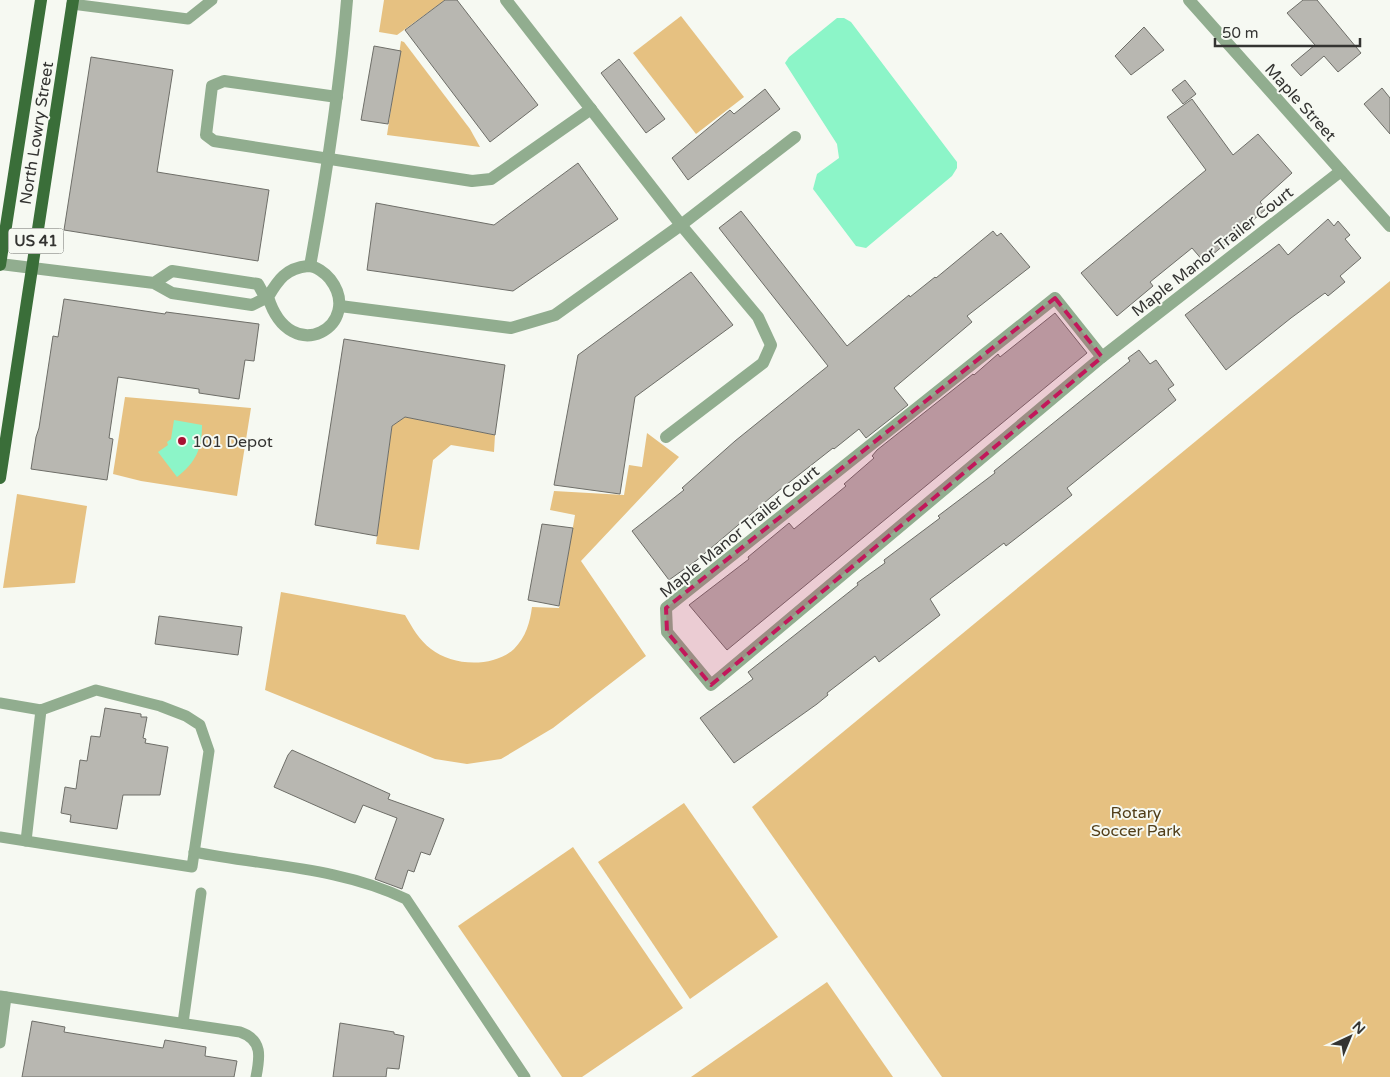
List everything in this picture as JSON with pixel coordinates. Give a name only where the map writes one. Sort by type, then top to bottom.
[{"type":"main road","name":"US 41","points":[[0,264],[41,0]]},
{"type":"main road","name":"North Lowry Street","points":[[0,478],[72,2]]},
{"type":"street","points":[[310,266],[329,158],[348,0]]},
{"type":"street","points":[[506,0],[681,225],[758,316],[771,345],[762,363],[666,437]]},
{"type":"street","name":"Maple Street","points":[[1189,0],[1390,226]]},
{"type":"street","points":[[337,97],[224,81],[212,86],[206,135],[214,141],[472,181],[491,179],[591,109]]},
{"type":"street","points":[[340,306],[511,328],[555,315],[681,225],[795,137]]},
{"type":"street","name":"Maple Manor Trailer Court","points":[[1102,357],[1054,298],[666,608],[667,632],[711,685],[1102,357],[1341,171]]},
{"type":"street","points":[[0,264],[154,283],[172,293],[252,304],[267,297],[280,277],[295,269],[310,266],[326,274],[336,286],[340,306],[332,324],[318,334],[302,337],[289,330],[273,314],[267,297],[258,284],[172,271],[154,283]]},
{"type":"lane","points":[[72,2],[106,4],[188,19],[212,0]]},
{"type":"lane","points":[[0,703],[41,710],[96,690],[160,706],[186,716],[200,725],[209,751],[192,867],[0,836]]},
{"type":"lane","points":[[26,841],[41,710]]},
{"type":"lane","points":[[194,852],[236,860],[272,863],[356,880],[406,899],[525,1077]]},
{"type":"lane","points":[[183,1023],[201,894]]},
{"type":"lane","points":[[0,1043],[3,996],[183,1023],[249,1035],[258,1045],[260,1055],[256,1077]]},
{"type":"highlighted area","points":[[1055,298],[1102,357],[711,685],[667,632],[666,608]]},
{"type":"green space","points":[[384,0],[445,0],[397,35],[379,32]]},
{"type":"green space","points":[[681,16],[744,97],[696,134],[633,53]]},
{"type":"green space","points":[[401,41],[404,42],[470,129],[480,147],[387,135]]},
{"type":"green space","name":"Rotary Soccer Park","points":[[1390,281],[1390,1077],[942,1077],[752,807]]},
{"type":"green space","name":"101 Depot","points":[[125,397],[251,408],[237,496],[141,481],[113,474]]},
{"type":"green space","points":[[405,417],[495,435],[494,452],[451,445],[433,460],[419,550],[376,544],[392,426]]},
{"type":"green space","points":[[647,433],[679,457],[581,561],[646,656],[553,728],[501,759],[467,764],[435,759],[265,690],[281,592],[405,615],[423,642],[440,655],[450,659],[484,662],[505,655],[514,649],[529,624],[532,607],[559,608],[575,515],[550,510],[554,491],[624,495],[629,465],[642,467]]},
{"type":"green space","points":[[17,494],[87,506],[75,583],[3,588]]},
{"type":"green space","points":[[684,803],[778,937],[690,999],[598,862]]},
{"type":"green space","points":[[573,847],[683,1008],[582,1077],[562,1077],[458,926]]},
{"type":"green space","points":[[827,982],[893,1077],[691,1077]]},
{"type":"shaded area","points":[[837,18],[844,18],[851,22],[957,162],[957,168],[952,176],[866,248],[856,246],[813,189],[817,174],[839,158],[837,144],[785,63],[789,57]]},
{"type":"shaded area","points":[[174,420],[202,425],[201,441],[197,454],[189,466],[177,477],[158,452],[168,445],[167,442],[171,439]]},
{"type":"building","points":[[445,0],[457,0],[538,105],[490,142],[405,30]]},
{"type":"building","points":[[1303,0],[1317,0],[1361,53],[1338,72],[1324,56],[1301,76],[1291,65],[1315,45],[1287,13]]},
{"type":"building","points":[[1144,27],[1164,50],[1131,75],[1115,56]]},
{"type":"building","points":[[374,46],[401,51],[388,124],[361,120]]},
{"type":"building","points":[[91,57],[173,70],[157,172],[269,190],[258,261],[64,230]]},
{"type":"building","points":[[619,59],[665,119],[646,133],[601,73]]},
{"type":"building","points":[[1185,80],[1196,94],[1183,104],[1172,90]]},
{"type":"building","points":[[1382,88],[1390,98],[1390,134],[1364,104]]},
{"type":"building","points":[[765,89],[780,109],[688,180],[672,158],[730,110],[734,114]]},
{"type":"building","points":[[1192,99],[1233,155],[1258,134],[1292,173],[1260,202],[1266,209],[1204,262],[1192,248],[1150,282],[1153,286],[1117,316],[1081,273],[1206,170],[1167,117]]},
{"type":"building","points":[[578,163],[618,219],[513,291],[367,270],[376,203],[494,225]]},
{"type":"building","points":[[741,211],[847,346],[909,295],[910,297],[936,278],[993,231],[997,236],[1001,233],[1030,267],[967,316],[972,322],[894,388],[908,405],[866,438],[859,429],[833,448],[777,492],[697,560],[669,580],[632,531],[684,490],[682,488],[735,441],[828,366],[719,228]]},
{"type":"building","points":[[1328,219],[1334,226],[1338,221],[1350,235],[1345,239],[1361,258],[1340,276],[1345,282],[1328,296],[1325,293],[1291,318],[1226,370],[1185,315],[1279,244],[1288,255]]},
{"type":"building","points":[[691,272],[733,325],[635,397],[620,494],[554,485],[578,355]]},
{"type":"building","points":[[64,299],[165,314],[166,312],[259,324],[254,361],[245,360],[239,399],[199,393],[199,389],[118,377],[109,438],[113,439],[107,480],[31,469],[53,336],[58,337]]},
{"type":"building","points":[[1055,313],[1087,353],[727,650],[689,605],[749,559],[748,557],[789,523],[794,529],[846,486],[844,484],[874,458],[872,456],[877,450],[974,375],[998,354],[1000,357]]},
{"type":"building","points":[[344,339],[505,365],[495,435],[405,417],[392,426],[377,536],[315,525]]},
{"type":"building","points":[[1139,350],[1150,364],[1156,360],[1174,385],[1168,389],[1176,400],[1067,488],[1072,495],[1006,546],[1004,543],[930,599],[940,615],[879,662],[875,656],[827,693],[828,695],[817,704],[734,763],[700,718],[753,679],[748,672],[858,585],[857,583],[885,563],[884,560],[940,518],[938,516],[995,473],[994,471],[1130,361],[1128,358]]},
{"type":"building","points":[[542,524],[573,528],[559,606],[528,600]]},
{"type":"building","points":[[159,616],[242,627],[238,655],[155,644]]},
{"type":"building","points":[[105,708],[141,714],[141,717],[147,717],[143,738],[146,739],[145,743],[168,747],[160,795],[123,795],[117,829],[70,822],[71,815],[61,813],[65,787],[76,789],[80,760],[87,761],[91,736],[100,737]]},
{"type":"building","points":[[292,750],[390,794],[388,799],[444,819],[430,855],[421,852],[414,872],[408,870],[402,889],[375,879],[397,818],[363,805],[355,823],[274,787]]},
{"type":"building","points":[[32,1021],[65,1027],[64,1032],[163,1048],[165,1040],[206,1047],[205,1056],[237,1061],[234,1077],[22,1077]]},
{"type":"building","points":[[340,1023],[394,1032],[394,1034],[404,1036],[399,1069],[387,1068],[386,1077],[333,1077]]},
{"type":"place","name":"101 Depot","points":[[182,441]]}]
